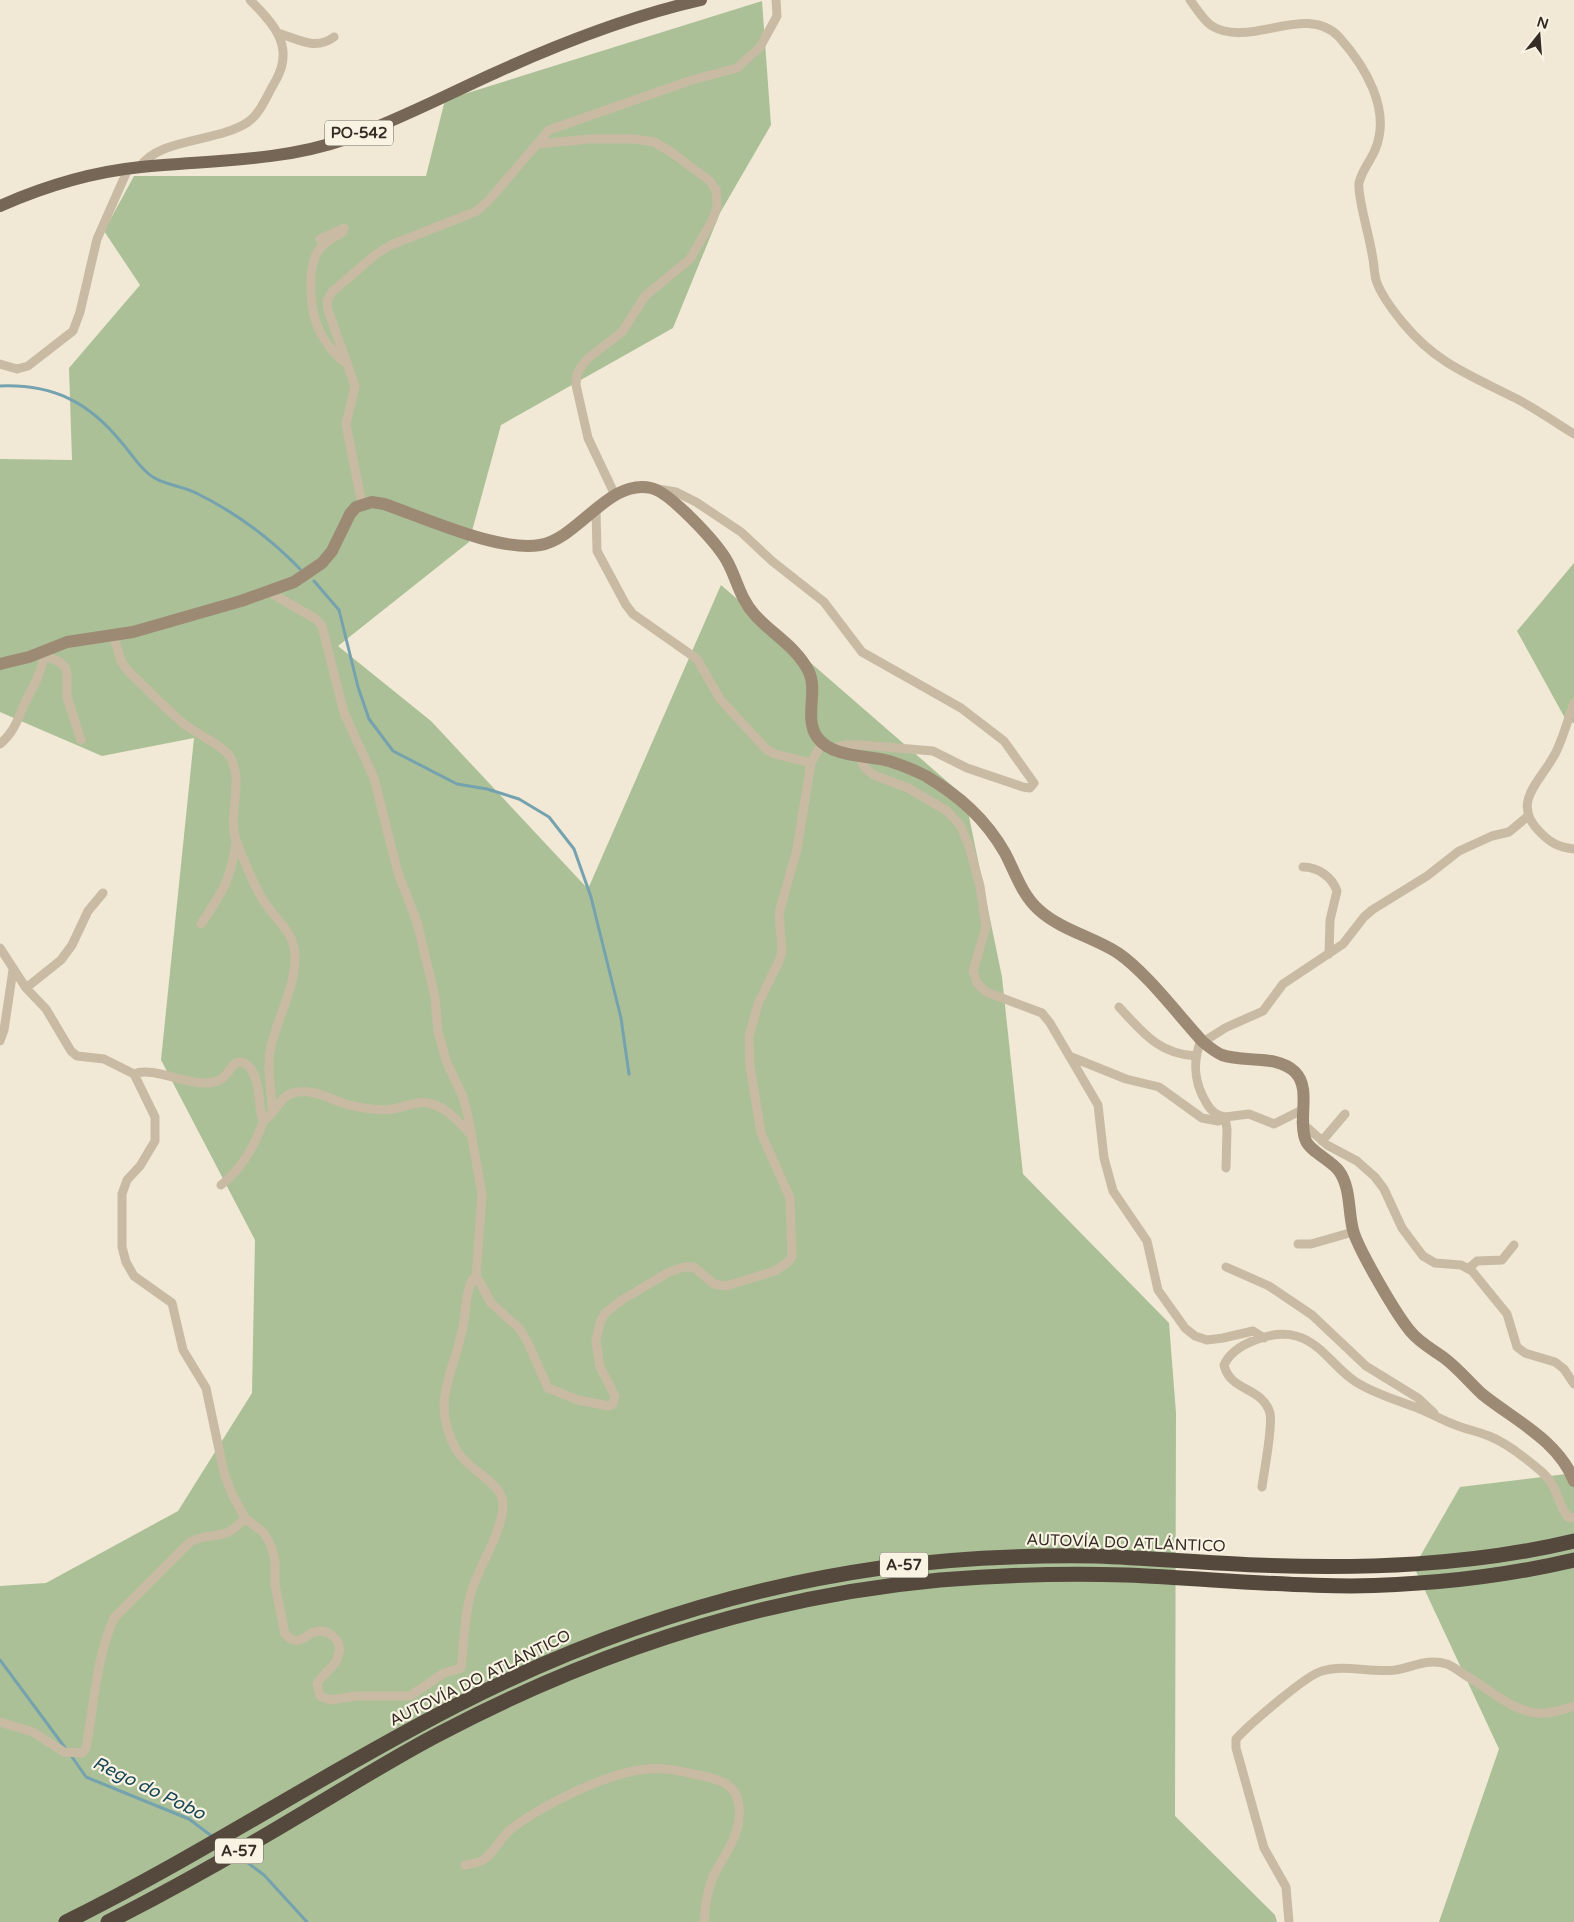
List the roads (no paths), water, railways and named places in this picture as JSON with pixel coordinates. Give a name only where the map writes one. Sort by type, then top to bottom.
[{"type":"highway","name":"AUTOVÍA DO ATLÁNTICO","points":[[66,1922],[156,1875],[287,1799],[455,1706],[575,1650],[671,1615],[730,1598],[828,1576],[929,1562],[1040,1556],[1099,1556],[1310,1567],[1408,1565],[1500,1556],[1570,1542]]},
{"type":"highway","name":"AUTOVÍA DO ATLÁNTICO","points":[[108,1922],[173,1889],[438,1734],[606,1657],[690,1628],[802,1600],[913,1583],[1009,1575],[1126,1575],[1261,1583],[1361,1586],[1488,1576],[1571,1561]]},
{"type":"main road","name":"PO-542","points":[[0,206],[81,177],[134,168],[256,158],[299,151],[346,139],[582,37],[641,15],[701,0]]},
{"type":"street","points":[[0,364],[17,369],[28,366],[73,331],[80,312],[96,239],[112,200],[134,168],[151,155],[202,140],[250,121],[268,95],[282,66],[283,58],[278,33],[269,18],[250,0]]},
{"type":"street","points":[[362,504],[346,424],[355,386],[328,310],[327,301],[332,292],[362,266],[391,245],[477,210],[489,200],[550,130],[692,80],[737,68],[760,47],[777,16],[776,0]]},
{"type":"street","points":[[1190,0],[1204,19],[1213,26],[1231,32],[1252,32],[1309,23],[1329,29],[1338,37],[1367,76],[1377,102],[1382,125],[1375,150],[1364,167],[1359,186],[1376,280],[1387,302],[1405,326],[1441,360],[1515,397],[1574,434]]},
{"type":"street","points":[[278,33],[312,44],[323,44],[334,37]]},
{"type":"street","points":[[538,144],[607,139],[634,139],[654,142],[671,152],[710,181],[716,190],[717,208],[712,221],[690,259],[645,296],[622,332],[586,360],[577,373],[576,385],[588,438],[615,495]]},
{"type":"street","points":[[320,239],[344,228],[343,232],[318,250],[313,262],[311,275],[312,302],[317,326],[338,356],[346,363]]},
{"type":"street","points":[[0,664],[45,653],[67,642],[133,632],[270,592],[310,573],[322,563],[339,538],[350,514],[362,504],[372,502],[384,504],[485,540],[530,547],[553,542],[615,495],[634,488],[656,489],[676,492],[696,502],[740,532],[772,561],[824,602],[862,652],[961,708],[1004,741],[1034,783],[1030,788],[967,768],[933,751],[854,745],[827,746],[810,764],[797,849],[779,913],[782,951],[780,961],[758,1004],[749,1036],[749,1049],[761,1133],[790,1198],[792,1252],[788,1262],[766,1275],[726,1286],[714,1284],[694,1267],[684,1267],[636,1290],[605,1313],[600,1323],[596,1341],[600,1367],[615,1396],[613,1404],[609,1406],[578,1400],[548,1388],[527,1341],[519,1328],[491,1303],[476,1278],[482,1194],[463,1097],[447,1063],[438,1032],[435,997],[417,922],[398,873],[374,778],[351,729],[337,692],[322,626],[316,619],[270,592]]},
{"type":"street","points":[[656,489],[710,538],[728,563],[748,607],[803,662],[813,684],[812,729],[827,746],[858,756],[905,766],[924,775],[964,802],[993,833],[1019,884],[1039,910],[1120,955],[1135,968],[1202,1041],[1222,1054],[1267,1061],[1285,1066],[1294,1071],[1300,1078],[1303,1088],[1302,1116],[1306,1143],[1339,1170],[1343,1178],[1353,1232],[1410,1331],[1423,1344],[1458,1370],[1480,1392],[1554,1448],[1567,1464],[1574,1481]]},
{"type":"street","points":[[596,510],[597,551],[620,596],[634,614],[696,659],[720,699],[766,749],[810,764]]},
{"type":"street","points":[[113,635],[118,654],[129,672],[184,724],[230,755],[235,774],[233,827],[236,841],[262,899],[279,918],[294,943],[295,959],[291,984],[271,1045],[269,1061],[272,1110]]},
{"type":"street","points":[[45,653],[61,662],[67,674],[67,697],[81,740]]},
{"type":"street","points":[[0,744],[9,737],[17,725],[40,676],[45,653]]},
{"type":"street","points":[[1574,703],[1557,751],[1527,801],[1527,817],[1553,844],[1574,849]]},
{"type":"street","points":[[858,756],[865,768],[874,775],[908,788],[946,811],[960,825],[969,846],[980,886],[986,927],[973,971],[977,983],[986,992],[1042,1013],[1069,1056],[1098,1106],[1104,1158],[1113,1191],[1147,1241],[1158,1290],[1185,1328],[1195,1336],[1207,1340],[1253,1331],[1264,1338]]},
{"type":"street","points":[[1226,1168],[1228,1129],[1224,1117],[1214,1113],[1196,1085],[1196,1056],[1202,1041],[1225,1028],[1260,1014],[1283,984],[1343,944],[1372,910],[1427,876],[1459,851],[1492,836],[1509,832],[1527,817]]},
{"type":"street","points":[[201,924],[226,885],[233,865],[236,841]]},
{"type":"street","points":[[1303,867],[1315,869],[1328,878],[1337,891],[1330,920],[1329,954]]},
{"type":"street","points":[[26,988],[61,960],[72,945],[88,911],[103,893]]},
{"type":"street","points":[[0,948],[26,988],[46,1009],[74,1054],[104,1059],[134,1074],[155,1118],[156,1135],[147,1155],[124,1186],[122,1251],[129,1270],[134,1276],[168,1298],[174,1308],[183,1350],[206,1388],[224,1473],[245,1518],[264,1533],[274,1554],[275,1585],[285,1634],[289,1639],[295,1641],[301,1640],[313,1632],[324,1632],[335,1638],[339,1643],[339,1655],[336,1662],[320,1678],[317,1684],[320,1696],[330,1700],[356,1696],[410,1696],[444,1673],[461,1668],[470,1594],[498,1524],[503,1504],[496,1488],[472,1469],[456,1450],[445,1415],[446,1382],[463,1328],[472,1282],[476,1278]]},
{"type":"street","points":[[0,1041],[4,1030],[13,970]]},
{"type":"street","points":[[1119,1007],[1150,1039],[1166,1050],[1196,1056]]},
{"type":"street","points":[[1069,1056],[1126,1079],[1159,1086],[1202,1118],[1218,1121],[1224,1117],[1249,1114],[1274,1124],[1302,1116]]},
{"type":"street","points":[[134,1074],[138,1072],[151,1073],[188,1082],[211,1083],[225,1076],[235,1063],[245,1064],[253,1073],[260,1111],[264,1120]]},
{"type":"street","points":[[220,1186],[233,1176],[241,1166],[264,1120],[269,1117],[272,1110],[283,1099],[297,1092],[318,1094],[351,1106],[378,1109],[398,1109],[411,1103],[422,1102],[443,1108],[470,1134]]},
{"type":"street","points":[[1322,1141],[1345,1114]]},
{"type":"street","points":[[1302,1116],[1322,1141],[1365,1167],[1375,1177],[1384,1189],[1402,1228],[1423,1256],[1434,1263],[1461,1265],[1480,1279],[1507,1314],[1518,1346],[1525,1353],[1555,1362],[1564,1369],[1574,1384]]},
{"type":"street","points":[[1298,1244],[1311,1244],[1353,1232]]},
{"type":"street","points":[[1468,1269],[1477,1261],[1502,1260],[1514,1245]]},
{"type":"street","points":[[1226,1267],[1269,1286],[1312,1315],[1366,1366],[1418,1398],[1431,1408],[1435,1414]]},
{"type":"street","points":[[1262,1487],[1270,1416],[1262,1398],[1230,1380],[1224,1365],[1228,1356],[1235,1350],[1264,1338],[1285,1335],[1304,1339],[1323,1351],[1342,1372],[1369,1390],[1435,1414],[1462,1428],[1489,1436],[1507,1446],[1543,1473],[1556,1490],[1564,1513],[1568,1518],[1574,1518]]},
{"type":"street","points":[[0,1722],[33,1732],[64,1752],[82,1753],[86,1748],[92,1704],[108,1631],[114,1618],[190,1542],[198,1538],[228,1534],[245,1518]]},
{"type":"street","points":[[1288,1922],[1286,1887],[1264,1848],[1236,1748],[1236,1739],[1304,1682],[1321,1671],[1339,1668],[1372,1672],[1396,1670],[1423,1662],[1436,1662],[1449,1665],[1509,1703],[1535,1713],[1556,1712],[1574,1706]]},
{"type":"street","points":[[465,1865],[483,1860],[504,1836],[549,1806],[607,1779],[630,1772],[660,1769],[713,1778],[723,1781],[734,1791],[740,1814],[737,1833],[709,1891],[704,1922]]},
{"type":"waterway","points":[[0,386],[37,388],[53,392],[83,406],[109,429],[149,474],[158,480],[196,493],[238,517],[264,536],[300,569]]},
{"type":"waterway","points":[[314,581],[339,610],[358,687],[369,719],[393,751],[457,784],[487,789],[519,799],[549,817],[574,849],[591,897],[621,1018],[629,1074]]},
{"type":"waterway","name":"Rego do Pobo","points":[[0,1660],[66,1749]]},
{"type":"waterway","name":"Rego do Pobo","points":[[70,1754],[86,1777],[189,1819],[213,1837]]},
{"type":"waterway","name":"Rego do Pobo","points":[[240,1857],[264,1875],[307,1922]]}]
